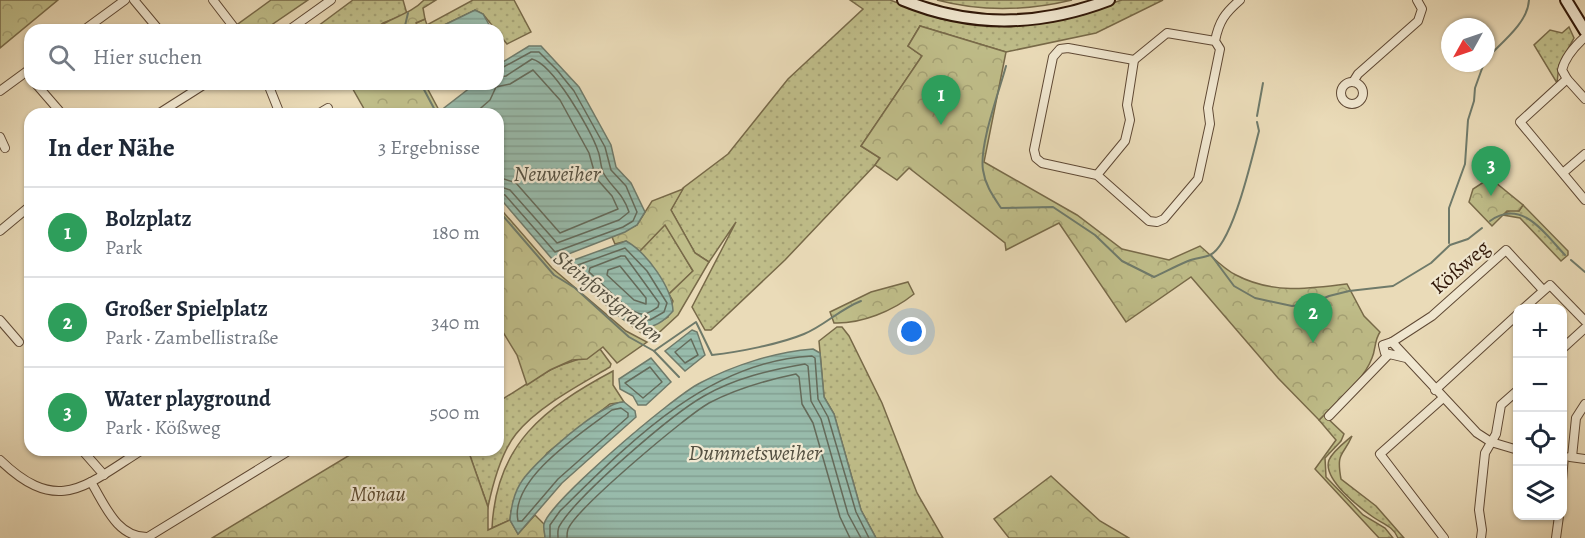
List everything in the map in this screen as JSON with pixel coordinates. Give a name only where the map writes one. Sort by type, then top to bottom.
[{"type":"main road","points":[[903,0],[955,17],[1007,21],[1064,14],[1109,0]]},
{"type":"main road","points":[[1566,0],[1585,31]]},
{"type":"street","points":[[92,24],[125,0]]},
{"type":"street","points":[[134,0],[154,24]]},
{"type":"street","points":[[213,0],[231,24]]},
{"type":"street","points":[[298,24],[332,0]]},
{"type":"street","points":[[1134,60],[1068,48],[1060,49],[1053,57],[1034,154],[1042,163],[1097,175],[1149,221],[1156,222],[1164,219],[1198,179],[1210,124],[1208,108],[1220,49],[1215,41],[1221,18],[1240,0]]},
{"type":"street","points":[[1353,82],[1358,74],[1418,21],[1422,9],[1417,0]]},
{"type":"street","points":[[1097,175],[1125,141],[1130,120],[1127,105],[1134,60],[1167,33],[1215,41]]},
{"type":"street","points":[[1585,37],[1576,45],[1562,70],[1585,99]]},
{"type":"street","points":[[0,91],[24,76]]},
{"type":"street","points":[[1567,79],[1520,122],[1585,200]]},
{"type":"street","points":[[41,90],[57,108]]},
{"type":"street","points":[[167,108],[196,90]]},
{"type":"street","points":[[270,90],[278,108]]},
{"type":"street","points":[[0,137],[5,148]]},
{"type":"street","points":[[1564,172],[1585,154]]},
{"type":"street","points":[[0,231],[24,211]]},
{"type":"street","name":"Kößweg","points":[[1392,342],[1432,316],[1506,250],[1543,290]]},
{"type":"street","points":[[1529,304],[1550,285],[1585,321]]},
{"type":"street","points":[[1435,390],[1513,319]]},
{"type":"street","points":[[0,320],[19,342]]},
{"type":"street","points":[[1567,345],[1585,328]]},
{"type":"street","points":[[1406,358],[1388,355],[1382,347],[1385,342],[1392,342],[1477,433],[1491,442],[1513,449]]},
{"type":"street","points":[[1329,416],[1388,355]]},
{"type":"street","points":[[1481,538],[1479,510],[1485,453],[1496,434],[1501,405],[1513,394]]},
{"type":"street","points":[[1443,398],[1380,454],[1444,538]]},
{"type":"street","points":[[1567,453],[1576,418],[1585,404]]},
{"type":"street","points":[[87,456],[104,475]]},
{"type":"street","points":[[0,460],[27,484],[40,489],[62,491],[91,482],[133,456]]},
{"type":"street","points":[[91,482],[123,535],[139,537],[156,534],[280,456]]},
{"type":"street","points":[[1567,457],[1585,459]]},
{"type":"street","points":[[1556,538],[1558,520]]},
{"type":"green space","points":[[0,0],[58,0],[29,24],[24,24],[24,28],[0,48]]},
{"type":"green space","points":[[271,0],[308,0],[273,24],[238,24]]},
{"type":"green space","points":[[353,0],[403,0],[407,14],[382,24],[321,24]]},
{"type":"green space","points":[[424,0],[436,0],[423,8],[425,19],[416,24],[384,24],[413,9]]},
{"type":"green space","points":[[473,0],[514,0],[531,32],[507,44],[504,40],[504,24],[491,24],[483,14],[475,10],[446,24],[429,24]]},
{"type":"green space","points":[[850,0],[890,0],[941,19],[1009,27],[1052,22],[1122,0],[1163,0],[1096,33],[1006,52],[920,26],[908,46],[922,56],[861,146],[880,158],[785,260],[711,330],[705,330],[692,307],[736,222],[709,262],[695,253],[671,210],[683,188],[728,154],[788,79],[863,9]]},
{"type":"green space","points":[[937,0],[1072,0],[1004,9],[971,7]]},
{"type":"green space","points":[[425,19],[427,24],[416,24],[416,23]]},
{"type":"green space","points":[[920,26],[1006,52],[984,162],[1077,215],[1122,249],[1169,260],[1200,246],[1231,272],[1263,285],[1277,288],[1305,288],[1347,284],[1364,316],[1380,332],[1372,358],[1362,375],[1319,420],[1278,378],[1191,277],[1126,322],[1059,223],[1006,250],[1005,243],[909,168],[897,180],[875,165],[880,158],[861,146],[922,56],[908,46]]},
{"type":"green space","points":[[1569,27],[1574,38],[1559,65],[1557,83],[1534,45],[1550,30],[1562,33]]},
{"type":"green space","points":[[353,90],[428,90],[438,108],[364,108]]},
{"type":"green space","points":[[1490,178],[1523,205],[1519,211],[1507,211],[1492,226],[1469,202],[1473,189]]},
{"type":"green space","points":[[683,189],[671,210],[695,253],[709,262],[678,315],[651,340],[629,324],[640,327],[649,326],[668,317],[673,301],[669,294],[693,271],[665,225],[639,252],[626,241],[615,244],[612,237],[637,225],[652,201]]},
{"type":"green space","points":[[1523,205],[1568,251],[1568,255],[1561,261],[1520,218],[1503,215],[1512,209],[1519,211]]},
{"type":"green space","points":[[504,213],[552,268],[626,331],[647,342],[617,363],[603,347],[587,359],[572,360],[550,370],[527,385],[517,355],[504,334]]},
{"type":"green space","points":[[665,224],[693,271],[669,294],[639,252]]},
{"type":"green space","points":[[908,282],[914,294],[896,306],[866,319],[834,323],[830,312],[871,292]]},
{"type":"green space","points":[[837,327],[842,327],[849,336],[882,403],[917,493],[943,538],[876,538],[861,510],[834,414],[824,397],[819,341]]},
{"type":"green space","points":[[600,349],[611,364],[610,367],[547,405],[516,434],[504,455],[504,398],[552,369],[588,356]]},
{"type":"green space","points":[[613,371],[613,385],[624,402],[610,404],[547,453],[511,511],[510,520],[492,528],[503,473],[514,451],[528,432],[566,399]]},
{"type":"green space","points":[[1324,415],[1344,434],[1341,441],[1325,458],[1326,477],[1363,515],[1385,528],[1393,538],[1379,538],[1315,469],[1336,440],[1319,420]]},
{"type":"green space","points":[[1352,436],[1341,455],[1339,463],[1341,479],[1376,506],[1404,538],[1398,538],[1391,528],[1352,500],[1331,476],[1328,468],[1329,460],[1336,450]]},
{"type":"green space","name":"Mönau","points":[[348,456],[470,456],[488,507],[488,530],[510,520],[518,534],[535,515],[544,524],[545,538],[212,538]]},
{"type":"green space","points":[[470,456],[504,456],[488,507]]},
{"type":"green space","points":[[1051,476],[1100,521],[1129,538],[1009,538],[994,519]]},
{"type":"water","points":[[475,10],[483,14],[489,24],[446,24]]},
{"type":"water","name":"Neuweiher","points":[[529,46],[541,46],[579,87],[611,145],[616,167],[631,183],[645,212],[637,225],[625,232],[553,260],[504,203],[504,108],[444,108],[467,90],[504,90],[504,61]]},
{"type":"water","points":[[626,241],[642,253],[657,271],[672,302],[673,311],[661,322],[650,327],[639,327],[619,316],[568,273],[563,264]]},
{"type":"water","points":[[692,330],[697,332],[705,355],[685,371],[665,351]]},
{"type":"water","name":"Dummetsweiher","points":[[813,349],[820,353],[824,397],[834,414],[861,510],[876,538],[545,538],[544,524],[567,494],[614,450],[686,392],[713,376],[741,365],[770,356]]},
{"type":"water","points":[[651,358],[671,382],[646,405],[638,405],[633,396],[620,389],[619,379]]},
{"type":"water","points":[[624,402],[635,411],[636,417],[562,483],[518,534],[510,520],[511,511],[516,492],[527,475],[552,449],[585,422],[614,404]]},
{"type":"waterway","points":[[1495,50],[1519,25],[1529,0]]},
{"type":"waterway","name":"Steinforstgraben","points":[[405,24],[408,13]]},
{"type":"waterway","points":[[1006,66],[987,133],[983,159],[986,181],[1001,208],[1053,207],[1095,235],[1122,261],[1154,277],[1188,261],[1210,255],[1218,248],[1234,218],[1240,199],[1259,131],[1257,122]]},
{"type":"waterway","points":[[1449,243],[1449,208],[1465,164],[1468,120],[1481,72]]},
{"type":"waterway","points":[[1257,116],[1263,83]]},
{"type":"waterway","name":"Steinforstgraben","points":[[424,90],[434,108]]},
{"type":"waterway","points":[[1490,221],[1502,215],[1522,216],[1532,221],[1565,255]]},
{"type":"waterway","name":"Steinforstgraben","points":[[504,217],[554,275],[575,288],[629,337],[654,351],[679,377]]},
{"type":"waterway","points":[[1211,255],[1234,286],[1255,298],[1292,306],[1310,304],[1349,291],[1393,286],[1431,263],[1450,245],[1468,239],[1482,228]]},
{"type":"waterway","points":[[1571,260],[1585,272]]},
{"type":"waterway","points":[[654,351],[696,322],[712,355],[747,350],[794,338],[811,331],[861,301]]},
{"type":"place","name":"Bolzplatz","points":[[941,125]]},
{"type":"place","name":"Water playground","points":[[1491,196]]},
{"type":"place","name":"Großer Spielplatz","points":[[1313,343]]}]
